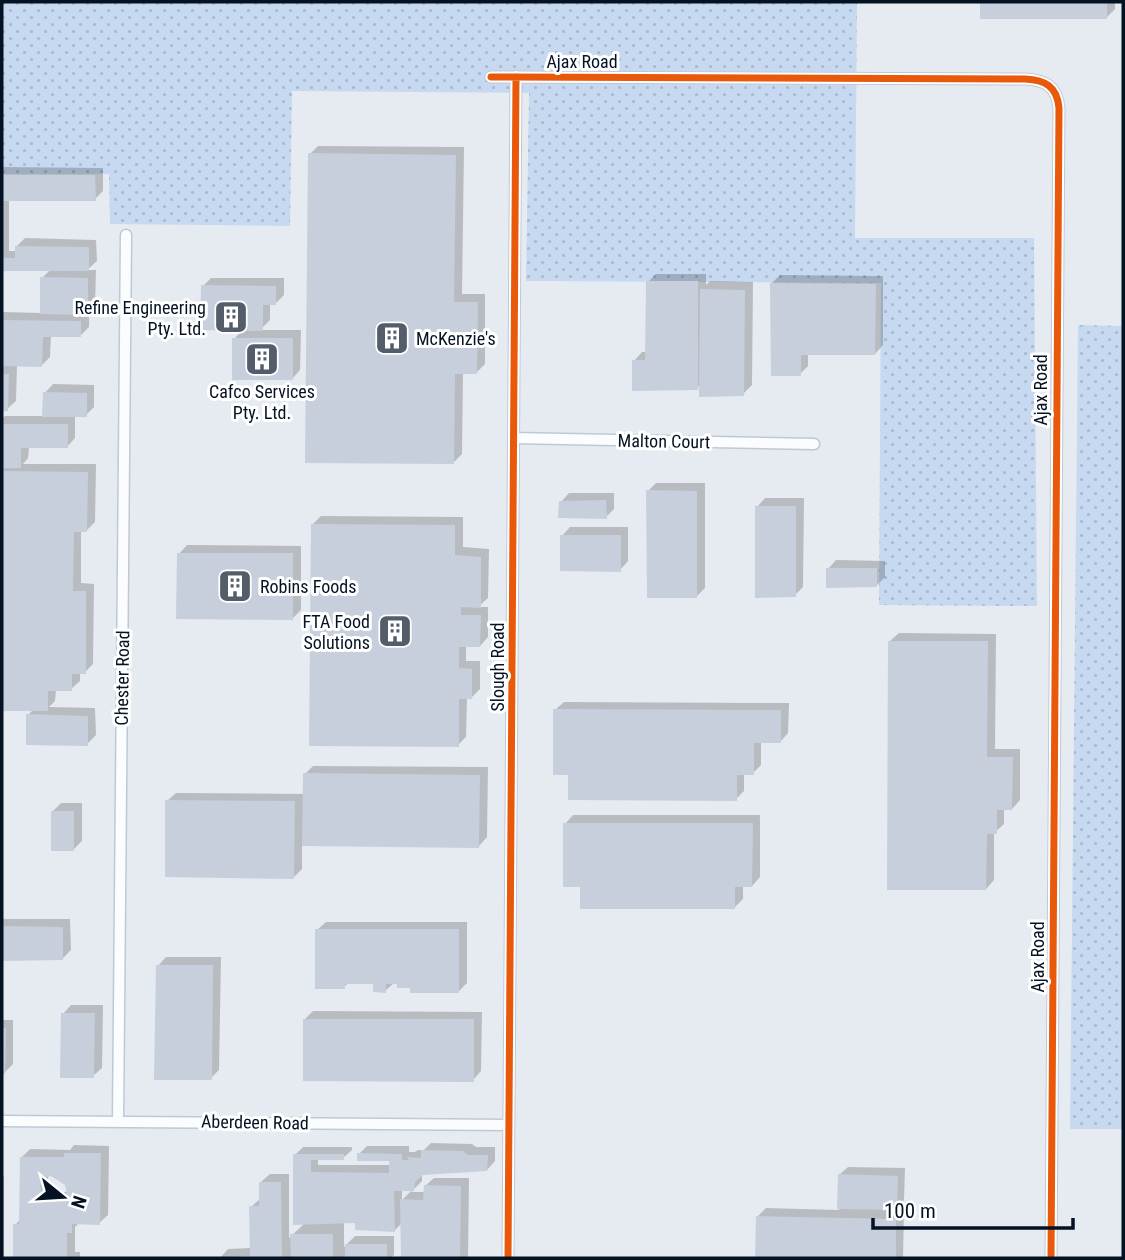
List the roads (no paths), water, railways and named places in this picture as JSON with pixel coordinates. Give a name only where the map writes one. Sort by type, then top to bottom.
[{"type":"street","name":"Ajax Road","points":[[491,76],[1025,79],[1043,81],[1054,88],[1059,108],[1051,1258]]},
{"type":"street","name":"Slough Road","points":[[508,1258],[516,77]]},
{"type":"street","name":"Chester Road","points":[[118,1121],[126,235]]},
{"type":"street","name":"Malton Court","points":[[514,438],[814,444]]},
{"type":"street","name":"Aberdeen Road","points":[[2,1121],[509,1125]]},
{"type":"place","name":"Refine Engineering Pty. Ltd.","points":[[231,317]]},
{"type":"place","name":"McKenzie's","points":[[392,338]]},
{"type":"place","name":"Cafco Services Pty. Ltd.","points":[[262,359]]},
{"type":"place","name":"Robins Foods","points":[[235,586]]},
{"type":"place","name":"FTA Food Solutions","points":[[395,631]]}]
